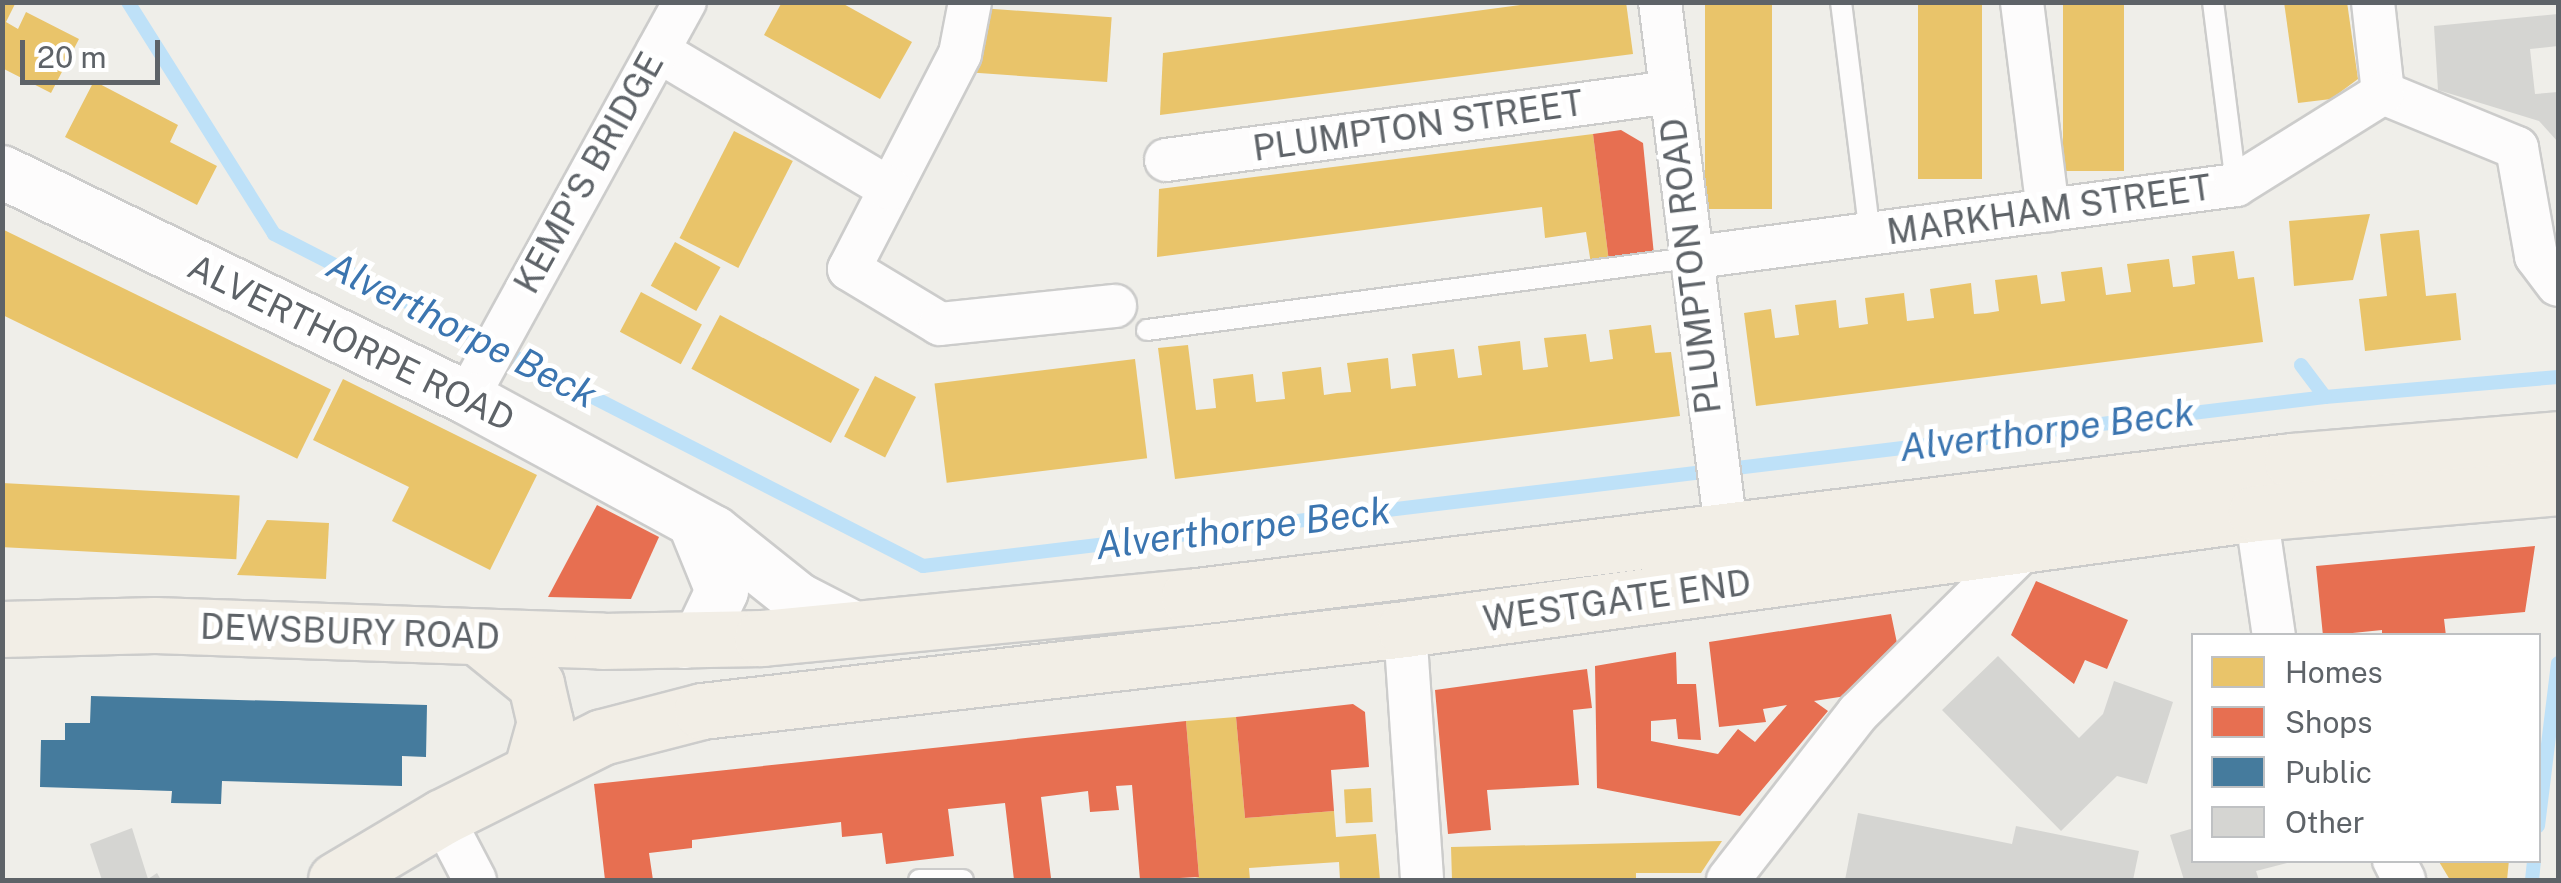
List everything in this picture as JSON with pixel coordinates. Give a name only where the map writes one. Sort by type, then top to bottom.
[{"type":"highway","name":"WESTGATE END","points":[[336,880],[442,818],[602,737],[676,717],[1405,629],[1838,571],[2022,521],[2292,461],[2558,438]]},
{"type":"highway","name":"WESTGATE END","points":[[684,642],[856,630],[1189,597],[1725,520],[2022,521],[2256,513],[2558,487]]},
{"type":"highway","points":[[1725,520],[1838,571]]},
{"type":"highway","name":"DEWSBURY ROAD","points":[[7,631],[155,625],[684,642]]},
{"type":"highway","points":[[478,637],[536,684],[545,722],[531,772]]},
{"type":"street","name":"KEMP'S BRIDGE","points":[[476,379],[685,2]]},
{"type":"street","points":[[970,2],[960,54],[848,269],[940,324],[1131,318]]},
{"type":"street","name":"PLUMPTON ROAD","points":[[1660,2],[1689,258],[1725,520]]},
{"type":"street","points":[[2022,2],[2048,210]]},
{"type":"street","points":[[2373,2],[2384,94],[2518,148],[2551,262]]},
{"type":"street","points":[[658,51],[890,188]]},
{"type":"street","name":"PLUMPTON STREET","points":[[1166,160],[1671,92]]},
{"type":"street","name":"MARKHAM STREET","points":[[1689,258],[2236,185],[2384,94]]},
{"type":"street","name":"ALVERTHORPE ROAD","points":[[2,172],[476,379],[694,522],[798,600],[856,630]]},
{"type":"street","points":[[2256,513],[2274,633]]},
{"type":"street","points":[[1728,880],[1858,713],[2022,521]]},
{"type":"street","points":[[684,642],[711,621],[722,591],[694,522]]},
{"type":"street","points":[[1405,629],[1422,880]]},
{"type":"street","points":[[442,818],[475,880]]},
{"type":"lane","points":[[1841,2],[1870,234]]},
{"type":"lane","points":[[2213,2],[2236,185]]},
{"type":"lane","points":[[1131,318],[1689,258]]},
{"type":"lane","points":[[919,880],[963,880]]},
{"type":"building: Homes","points":[[2,2],[16,2],[6,22],[18,29],[26,12],[79,39],[51,93],[2,68]]},
{"type":"building: Homes","points":[[782,2],[840,2],[912,42],[880,99],[764,35]]},
{"type":"building: Homes","points":[[1542,2],[1626,2],[1633,54],[1160,115],[1163,53]]},
{"type":"building: Homes","points":[[1705,2],[1772,2],[1772,209],[1705,209]]},
{"type":"building: Homes","points":[[1918,2],[1982,2],[1982,179],[1918,179]]},
{"type":"building: Homes","points":[[2063,2],[2124,2],[2124,171],[2063,171]]},
{"type":"building: Homes","points":[[2284,2],[2347,2],[2358,79],[2331,99],[2298,103]]},
{"type":"building: Homes","points":[[980,8],[1112,17],[1107,82],[975,73]]},
{"type":"building: Homes","points":[[94,81],[178,125],[170,142],[217,166],[197,205],[65,137]]},
{"type":"building: Homes","points":[[734,131],[793,161],[738,268],[680,238]]},
{"type":"building: Homes","points":[[1593,134],[1609,262],[1591,264],[1586,232],[1545,238],[1542,207],[1157,257],[1159,189]]},
{"type":"building: Homes","points":[[2370,214],[2353,280],[2294,286],[2289,221]]},
{"type":"building: Homes","points":[[2,229],[331,389],[297,459],[2,315]]},
{"type":"building: Homes","points":[[2419,230],[2426,296],[2456,293],[2461,340],[2365,351],[2359,299],[2387,296],[2380,234]]},
{"type":"building: Homes","points":[[675,242],[720,267],[696,311],[651,286]]},
{"type":"building: Homes","points":[[2234,251],[2238,279],[2254,277],[2263,342],[1756,406],[1744,313],[1771,309],[1775,338],[1799,335],[1795,305],[1836,300],[1839,328],[1868,324],[1865,298],[1904,293],[1907,321],[1934,318],[1930,289],[1971,283],[1974,314],[1987,313],[1999,311],[1995,280],[2037,275],[2041,304],[2065,301],[2061,272],[2102,267],[2106,295],[2131,292],[2127,264],[2169,259],[2173,287],[2184,286],[2195,284],[2192,256]]},
{"type":"building: Homes","points":[[641,292],[702,324],[681,364],[620,332]]},
{"type":"building: Homes","points":[[720,315],[860,389],[831,443],[691,369]]},
{"type":"building: Homes","points":[[1651,325],[1655,353],[1671,352],[1680,416],[1175,479],[1158,348],[1188,345],[1196,410],[1216,408],[1213,379],[1253,374],[1256,402],[1285,399],[1282,372],[1321,367],[1324,395],[1351,392],[1347,363],[1388,358],[1391,389],[1416,386],[1412,354],[1454,349],[1458,378],[1482,375],[1478,346],[1520,341],[1523,370],[1548,367],[1544,338],[1586,334],[1590,362],[1613,359],[1609,330]]},
{"type":"building: Homes","points":[[1135,359],[1147,458],[947,483],[935,384]]},
{"type":"building: Homes","points":[[875,376],[916,397],[885,457],[844,437]]},
{"type":"building: Homes","points":[[343,379],[537,475],[490,570],[392,521],[409,487],[313,440]]},
{"type":"building: Homes","points":[[2,483],[240,495],[236,559],[2,547]]},
{"type":"building: Homes","points":[[267,520],[329,523],[326,579],[237,575]]},
{"type":"building: Homes","points":[[1236,717],[1245,818],[1334,811],[1336,837],[1376,834],[1380,880],[1340,880],[1339,862],[1249,868],[1250,880],[1187,880],[1199,877],[1186,721]]},
{"type":"building: Homes","points":[[1371,788],[1373,822],[1346,823],[1344,789]]},
{"type":"building: Homes","points":[[1722,841],[1701,873],[1636,873],[1636,880],[1452,880],[1451,847]]},
{"type":"building: Homes","points":[[2440,863],[2509,863],[2507,880],[2450,880]]},
{"type":"building: Shops","points":[[1621,130],[1643,143],[1654,255],[1609,262],[1593,134]]},
{"type":"building: Shops","points":[[597,505],[659,537],[631,599],[548,597]]},
{"type":"building: Shops","points":[[2535,546],[2525,612],[2444,619],[2446,633],[2323,633],[2316,566]]},
{"type":"building: Shops","points":[[2036,581],[2128,620],[2107,669],[2085,660],[2074,684],[2011,635]]},
{"type":"building: Shops","points":[[1891,614],[1898,648],[1852,695],[1814,701],[1828,711],[1740,816],[1597,788],[1595,666],[1676,652],[1677,684],[1696,684],[1701,740],[1678,739],[1676,719],[1651,721],[1651,741],[1718,754],[1738,729],[1755,742],[1787,705],[1763,709],[1766,722],[1719,727],[1709,642]]},
{"type":"building: Shops","points":[[1587,669],[1592,708],[1573,710],[1579,785],[1487,790],[1491,830],[1448,834],[1435,690]]},
{"type":"building: Shops","points":[[1353,704],[1365,712],[1369,767],[1331,770],[1334,811],[1245,818],[1236,717]]},
{"type":"building: Shops","points":[[1186,721],[1199,877],[1140,880],[1132,785],[1116,786],[1119,810],[1090,812],[1088,791],[1041,797],[1051,878],[1014,880],[1005,803],[948,809],[954,856],[886,864],[882,833],[842,837],[841,822],[692,840],[692,848],[649,853],[653,880],[605,880],[594,784]]},
{"type":"building: Public","points":[[91,696],[427,705],[426,757],[402,756],[402,786],[222,781],[221,804],[171,803],[172,791],[40,787],[41,740],[65,740],[65,723],[90,723]]},
{"type":"building: Other","points":[[2558,14],[2558,46],[2530,49],[2535,94],[2558,92],[2558,142],[2539,121],[2438,90],[2434,26]]},
{"type":"building: Other","points":[[1998,656],[2079,738],[2103,714],[2114,681],[2173,702],[2147,784],[2117,776],[2061,831],[1942,710]]},
{"type":"building: Other","points":[[1858,813],[2012,844],[2016,826],[2139,851],[2133,880],[1845,880]]},
{"type":"building: Other","points":[[132,828],[148,879],[157,873],[161,880],[102,880],[90,844]]},
{"type":"building: Other","points":[[2191,829],[2191,863],[2287,863],[2256,871],[2259,880],[2184,880],[2170,835]]},
{"type":"waterway","name":"Alverthorpe Beck","points":[[128,2],[274,234],[923,566],[2325,397],[2558,377]]},
{"type":"waterway","points":[[2301,365],[2325,397]]},
{"type":"waterway","name":"Alverthorpe Beck","points":[[2541,802],[2558,663]]},
{"type":"waterway","name":"Alverthorpe Beck","points":[[2532,880],[2534,863]]}]
